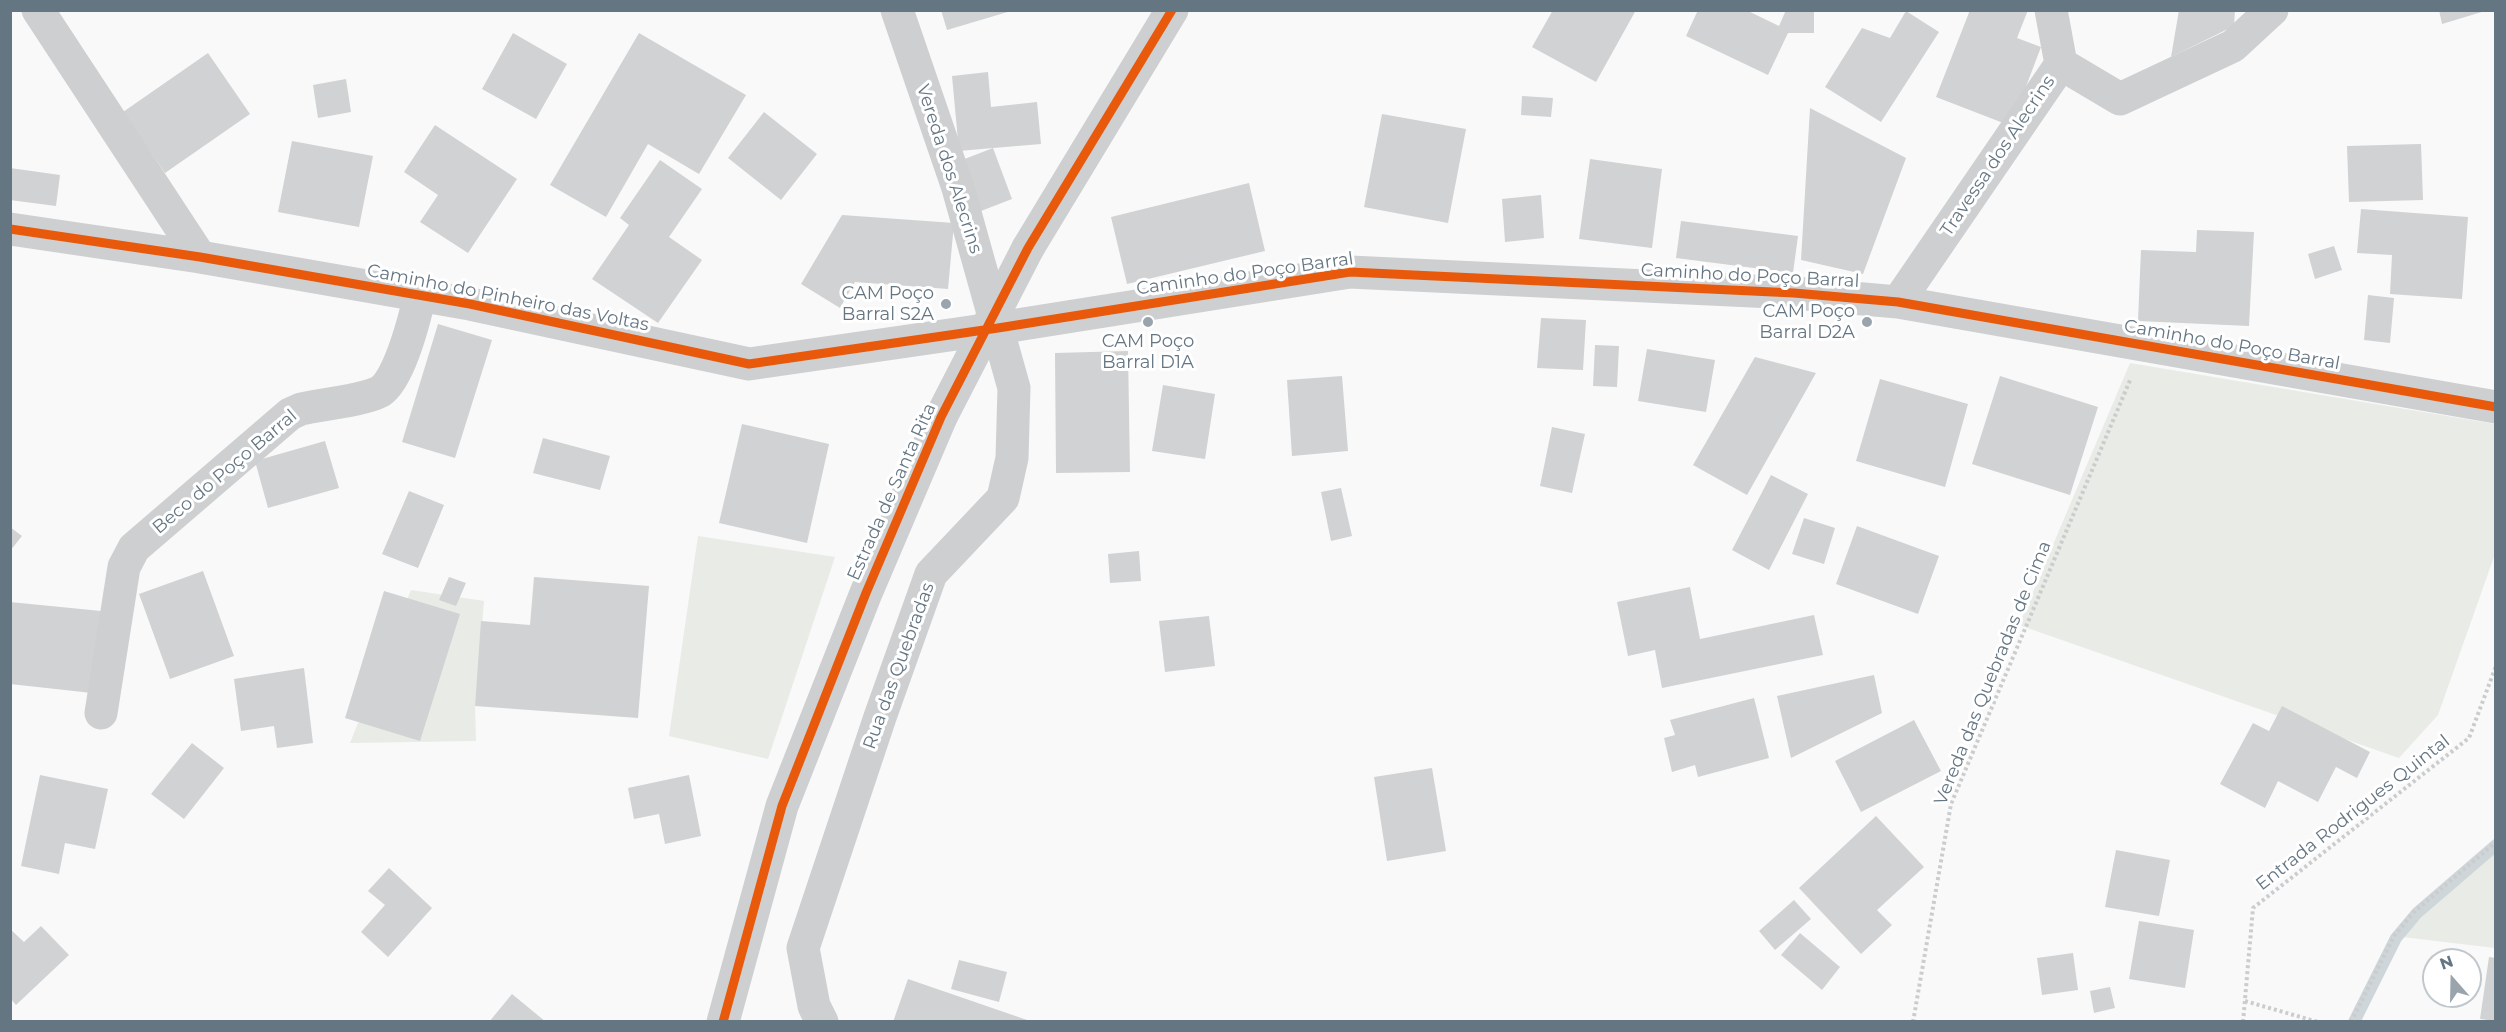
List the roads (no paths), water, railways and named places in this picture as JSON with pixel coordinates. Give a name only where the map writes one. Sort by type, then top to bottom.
[{"type":"street","points":[[38,10],[200,257]]},
{"type":"street","name":"Vereda dos Alecrins","points":[[897,10],[958,188],[998,328]]},
{"type":"street","name":"Estrada de Santa Rita","points":[[723,1022],[782,806],[866,593],[941,417],[1028,248],[1172,10]]},
{"type":"street","points":[[2051,10],[2061,64]]},
{"type":"street","name":"Travessa dos Alecrins","points":[[1898,302],[2061,64],[2120,99],[2233,46],[2272,10]]},
{"type":"street","name":"Caminho do Pinheiro das Voltas","points":[[10,229],[200,257],[420,295],[749,364],[998,328]]},
{"type":"street","name":"Caminho do Poço Barral","points":[[998,328],[1350,272],[1794,293],[1898,302],[2496,407]]},
{"type":"street","name":"Beco do Poço Barral","points":[[101,713],[124,567],[134,548],[290,414],[301,409],[377,393],[388,386],[414,327],[420,295]]},
{"type":"street","name":"Rua das Quebradas","points":[[822,1022],[814,1006],[803,948],[880,717],[931,574],[1003,498],[1012,458],[1014,388],[998,328]]},
{"type":"waterway","points":[[2354,1022],[2396,938],[2417,913],[2496,845]]},
{"type":"place","name":"CAM Poço Barral S2A","points":[[946,304]]},
{"type":"place","name":"CAM Poço Barral D1A","points":[[1148,322]]},
{"type":"place","name":"CAM Poço Barral D2A","points":[[1867,322]]}]
